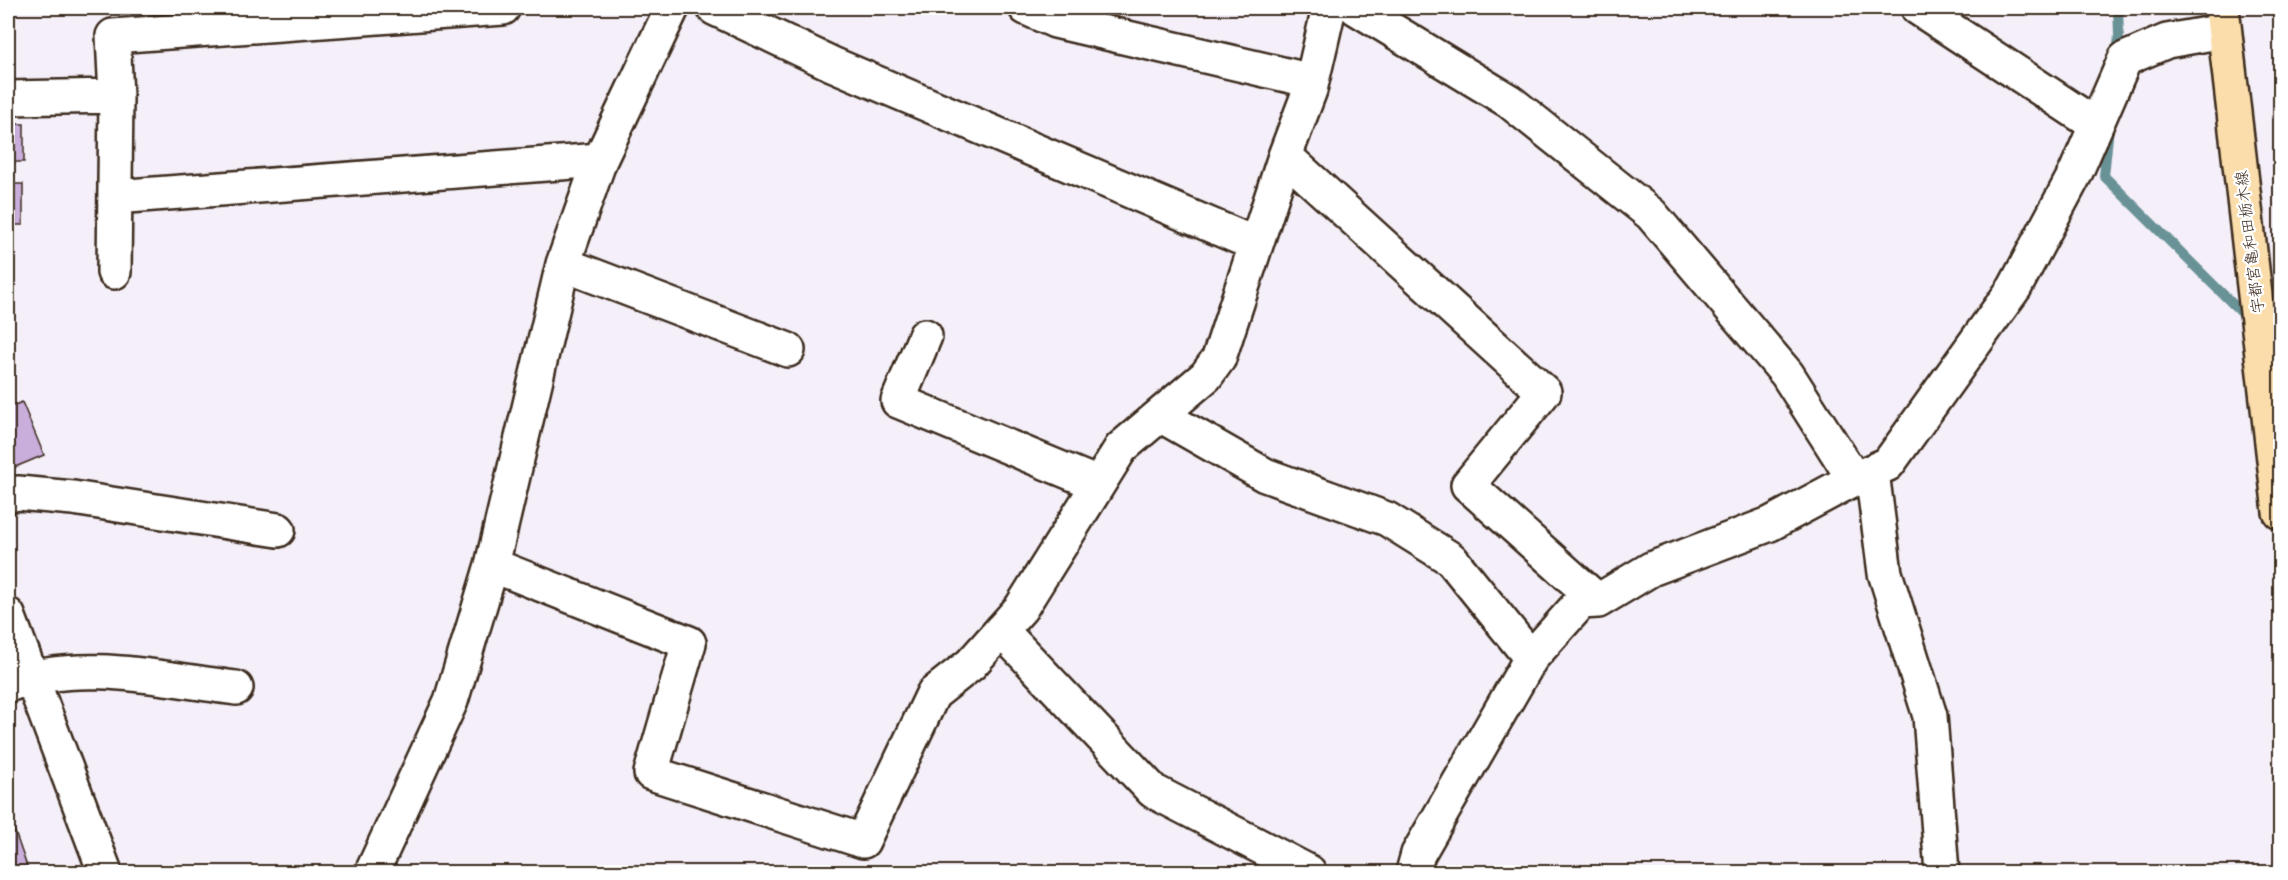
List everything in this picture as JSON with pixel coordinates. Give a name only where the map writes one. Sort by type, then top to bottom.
[{"type":"main road","name":"宇都宮亀和田栃木線","points":[[2223,19],[2280,501]]},
{"type":"street","points":[[114,272],[116,96],[112,36],[503,8]]},
{"type":"street","points":[[372,873],[451,701],[492,565],[563,264],[600,160],[672,8]]},
{"type":"street","points":[[714,8],[832,64],[1255,244]]},
{"type":"street","points":[[1026,8],[1055,21],[1312,81]]},
{"type":"street","points":[[492,565],[689,643],[651,773],[863,841],[933,694],[971,664],[1022,608],[1121,448],[1206,376],[1219,358],[1255,244],[1312,81],[1329,8]]},
{"type":"street","points":[[1356,8],[1509,101],[1651,214],[1787,374],[1863,475],[1885,573],[1930,716],[1942,873]]},
{"type":"street","points":[[1918,8],[2096,125]]},
{"type":"street","points":[[1413,873],[1418,854],[1531,658],[1581,602],[1598,601],[1651,569],[1770,524],[1888,464],[2015,287],[2075,174],[2125,59],[2223,19]]},
{"type":"street","points":[[8,98],[116,96]]},
{"type":"street","points":[[1285,156],[1544,392],[1468,485],[1598,601]]},
{"type":"street","points":[[115,197],[600,160]]},
{"type":"street","points":[[563,264],[788,350]]},
{"type":"street","points":[[925,336],[898,401],[1098,484]]},
{"type":"street","points":[[1160,415],[1265,476],[1387,519],[1451,559],[1531,658]]},
{"type":"street","points":[[8,495],[18,493],[74,498],[278,530]]},
{"type":"street","points":[[8,615],[19,681],[105,873]]},
{"type":"street","points":[[1001,630],[1153,791],[1309,873]]},
{"type":"street","points":[[19,681],[87,671],[236,688]]},
{"type":"building","points":[[8,124],[24,124],[24,162],[8,162]]},
{"type":"building","points":[[8,184],[23,184],[23,225],[8,225]]},
{"type":"building","points":[[22,402],[44,455],[8,470],[8,408]]},
{"type":"building","points":[[8,812],[29,872],[8,872]]},
{"type":"waterway","points":[[2117,58],[2118,8]]},
{"type":"waterway","points":[[2109,127],[2104,176],[2249,320]]}]
